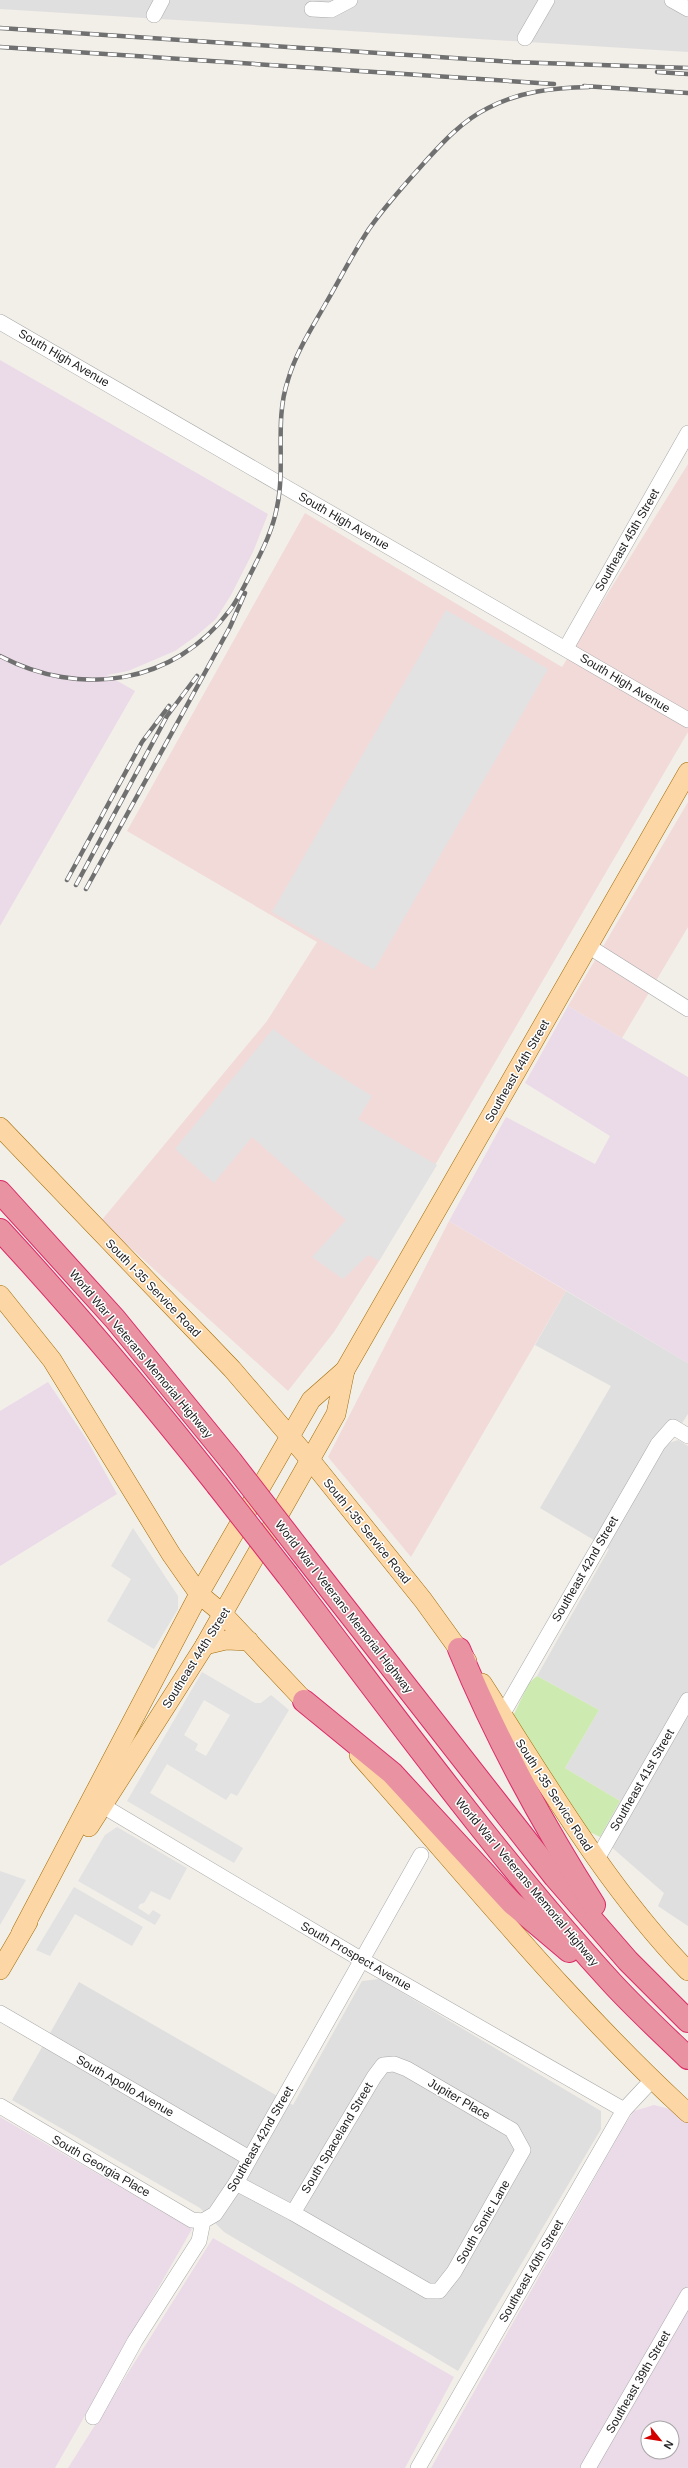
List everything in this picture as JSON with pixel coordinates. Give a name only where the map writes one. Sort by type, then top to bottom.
[{"type":"highway","name":"World War I Veterans Memorial Highway","points":[[0,1192],[115,1320],[231,1461],[555,1877],[628,1961],[688,2022]]},
{"type":"highway","name":"World War I Veterans Memorial Highway","points":[[0,1230],[80,1318],[217,1486],[502,1854],[579,1946],[632,2003],[688,2058]]},
{"type":"highway","points":[[459,1649],[483,1708],[542,1821],[628,1961]]},
{"type":"highway","points":[[304,1701],[392,1773],[512,1903],[632,2003]]},
{"type":"main road","name":"Southeast 44th Street","points":[[97,1802],[205,1645],[223,1614],[336,1414],[345,1370],[688,772]]},
{"type":"main road","name":"South I-35 Service Road","points":[[0,1127],[232,1369],[291,1436],[423,1600],[459,1649],[596,1859],[637,1913],[688,1971]]},
{"type":"main road","points":[[0,1295],[52,1360],[171,1554],[199,1594],[223,1614],[304,1701],[357,1753],[569,1996],[652,2080],[688,2112]]},
{"type":"main road","name":"Southeast 44th Street","points":[[0,1970],[97,1802],[199,1594],[311,1400],[345,1370]]},
{"type":"main road","points":[[267,1409],[289,1412],[297,1410],[311,1400]]},
{"type":"main road","points":[[205,1645],[226,1640],[249,1641]]},
{"type":"street","points":[[154,15],[162,0]]},
{"type":"street","points":[[312,10],[331,10],[350,0]]},
{"type":"street","points":[[525,38],[547,0]]},
{"type":"street","points":[[672,0],[688,9]]},
{"type":"street","name":"South High Avenue","points":[[0,322],[566,648],[688,720]]},
{"type":"street","name":"Southeast 45th Street","points":[[566,648],[688,433]]},
{"type":"street","points":[[588,946],[688,1009]]},
{"type":"street","name":"Southeast 42nd Street","points":[[502,1715],[658,1444],[673,1427],[688,1436]]},
{"type":"street","name":"Southeast 41st Street","points":[[596,1859],[688,1700]]},
{"type":"street","name":"South Prospect Avenue","points":[[97,1802],[362,1960],[624,2110]]},
{"type":"street","name":"Southeast 42nd Street","points":[[203,2221],[215,2214],[236,2183],[421,1855]]},
{"type":"street","name":"South Apollo Avenue","points":[[0,2013],[249,2158]]},
{"type":"street","name":"Jupiter Place","points":[[383,2065],[394,2064],[407,2069],[512,2130],[523,2150]]},
{"type":"street","name":"South Spaceland Street","points":[[293,2213],[374,2077],[383,2065]]},
{"type":"street","name":"Southeast 40th Street","points":[[418,2468],[624,2110],[652,2080]]},
{"type":"street","name":"South Georgia Place","points":[[0,2106],[192,2220],[203,2221]]},
{"type":"street","name":"South Sonic Lane","points":[[293,2213],[421,2288],[428,2291],[439,2291],[454,2272],[523,2150]]},
{"type":"street","points":[[236,2183],[293,2213]]},
{"type":"street","points":[[92,2416],[135,2341],[199,2242],[203,2221]]},
{"type":"street","name":"Southeast 39th Street","points":[[588,2468],[688,2295]]},
{"type":"shaded area","points":[[0,0],[688,0],[688,52],[0,9]]},
{"type":"shaded area","points":[[0,360],[268,514],[253,552],[231,595],[216,619],[175,651],[128,671],[107,675],[135,691],[0,926]]},
{"type":"shaded area","points":[[688,464],[688,732],[379,1261],[334,1332],[288,1391],[101,1221],[267,1021],[317,942],[127,831],[305,513],[562,667]]},
{"type":"shaded area","points":[[446,610],[548,669],[374,970],[272,912]]},
{"type":"shaded area","points":[[688,802],[688,927],[622,1038],[568,1006]]},
{"type":"shaded area","points":[[568,1006],[688,1077],[688,1363],[449,1221],[506,1117],[595,1164],[610,1136],[525,1083]]},
{"type":"shaded area","points":[[273,1029],[311,1058],[372,1096],[358,1119],[437,1165],[379,1261],[368,1255],[343,1279],[312,1257],[346,1220],[252,1137],[214,1183],[175,1149]]},
{"type":"shaded area","points":[[449,1221],[566,1291],[411,1557],[328,1457]]},
{"type":"shaded area","points":[[566,1291],[688,1363],[688,1414],[669,1443],[678,1440],[688,1446],[688,1926],[658,1906],[664,1893],[600,1837],[620,1801],[565,1768],[599,1710],[537,1676],[609,1549],[540,1508],[611,1386],[535,1345]]},
{"type":"shaded area","points":[[48,1382],[87,1440],[117,1494],[0,1566],[0,1411]]},
{"type":"shaded area","points":[[133,1528],[178,1596],[178,1609],[154,1649],[107,1621],[131,1579],[111,1566]]},
{"type":"shaded area","points":[[202,1672],[255,1703],[261,1703],[271,1695],[289,1710],[237,1796],[231,1793],[226,1800],[167,1764],[150,1793],[243,1848],[234,1863],[127,1801]],"holes":[[[204,1700],[230,1715],[206,1756],[195,1750],[198,1744],[184,1735]]]},
{"type":"shaded area","points":[[117,1827],[187,1868],[170,1900],[151,1891],[144,1903],[140,1904],[138,1908],[149,1915],[153,1910],[161,1915],[155,1925],[78,1881],[105,1835]]},
{"type":"shaded area","points":[[0,1871],[26,1880],[0,1925]]},
{"type":"shaded area","points":[[74,1887],[143,1927],[132,1946],[75,1914],[50,1956],[36,1950]]},
{"type":"shaded area","points":[[379,1979],[601,2111],[601,2129],[458,2371],[224,2232],[200,2208],[12,2100],[79,1982],[293,2105],[362,1981]]},
{"type":"shaded area","points":[[654,2105],[674,2110],[688,2123],[688,2468],[431,2468],[624,2126],[634,2111]]},
{"type":"shaded area","points":[[0,2117],[192,2229],[55,2468],[0,2468]]},
{"type":"shaded area","points":[[213,2238],[454,2377],[405,2468],[68,2468]]},
{"type":"green space","points":[[537,1676],[599,1710],[565,1768],[620,1801],[600,1837],[590,1832],[513,1716],[529,1683]]},
{"type":"railway","points":[[0,28],[513,62],[688,68]]},
{"type":"railway","points":[[0,47],[554,84]]},
{"type":"railway","points":[[657,72],[688,74]]},
{"type":"railway","points":[[584,86],[688,93]]},
{"type":"railway","points":[[0,656],[31,669],[62,677],[93,680],[124,677],[154,669],[182,655],[207,635],[230,610],[248,580],[273,523],[277,507],[281,475],[282,411],[284,396],[291,370],[310,331],[369,229],[395,195],[438,147],[453,132],[479,113],[500,102],[525,94],[563,88],[589,87]]},
{"type":"railway","points":[[86,889],[230,627],[245,593]]},
{"type":"railway","points":[[76,885],[167,716],[197,676]]},
{"type":"railway","points":[[67,880],[142,742],[169,706]]}]
